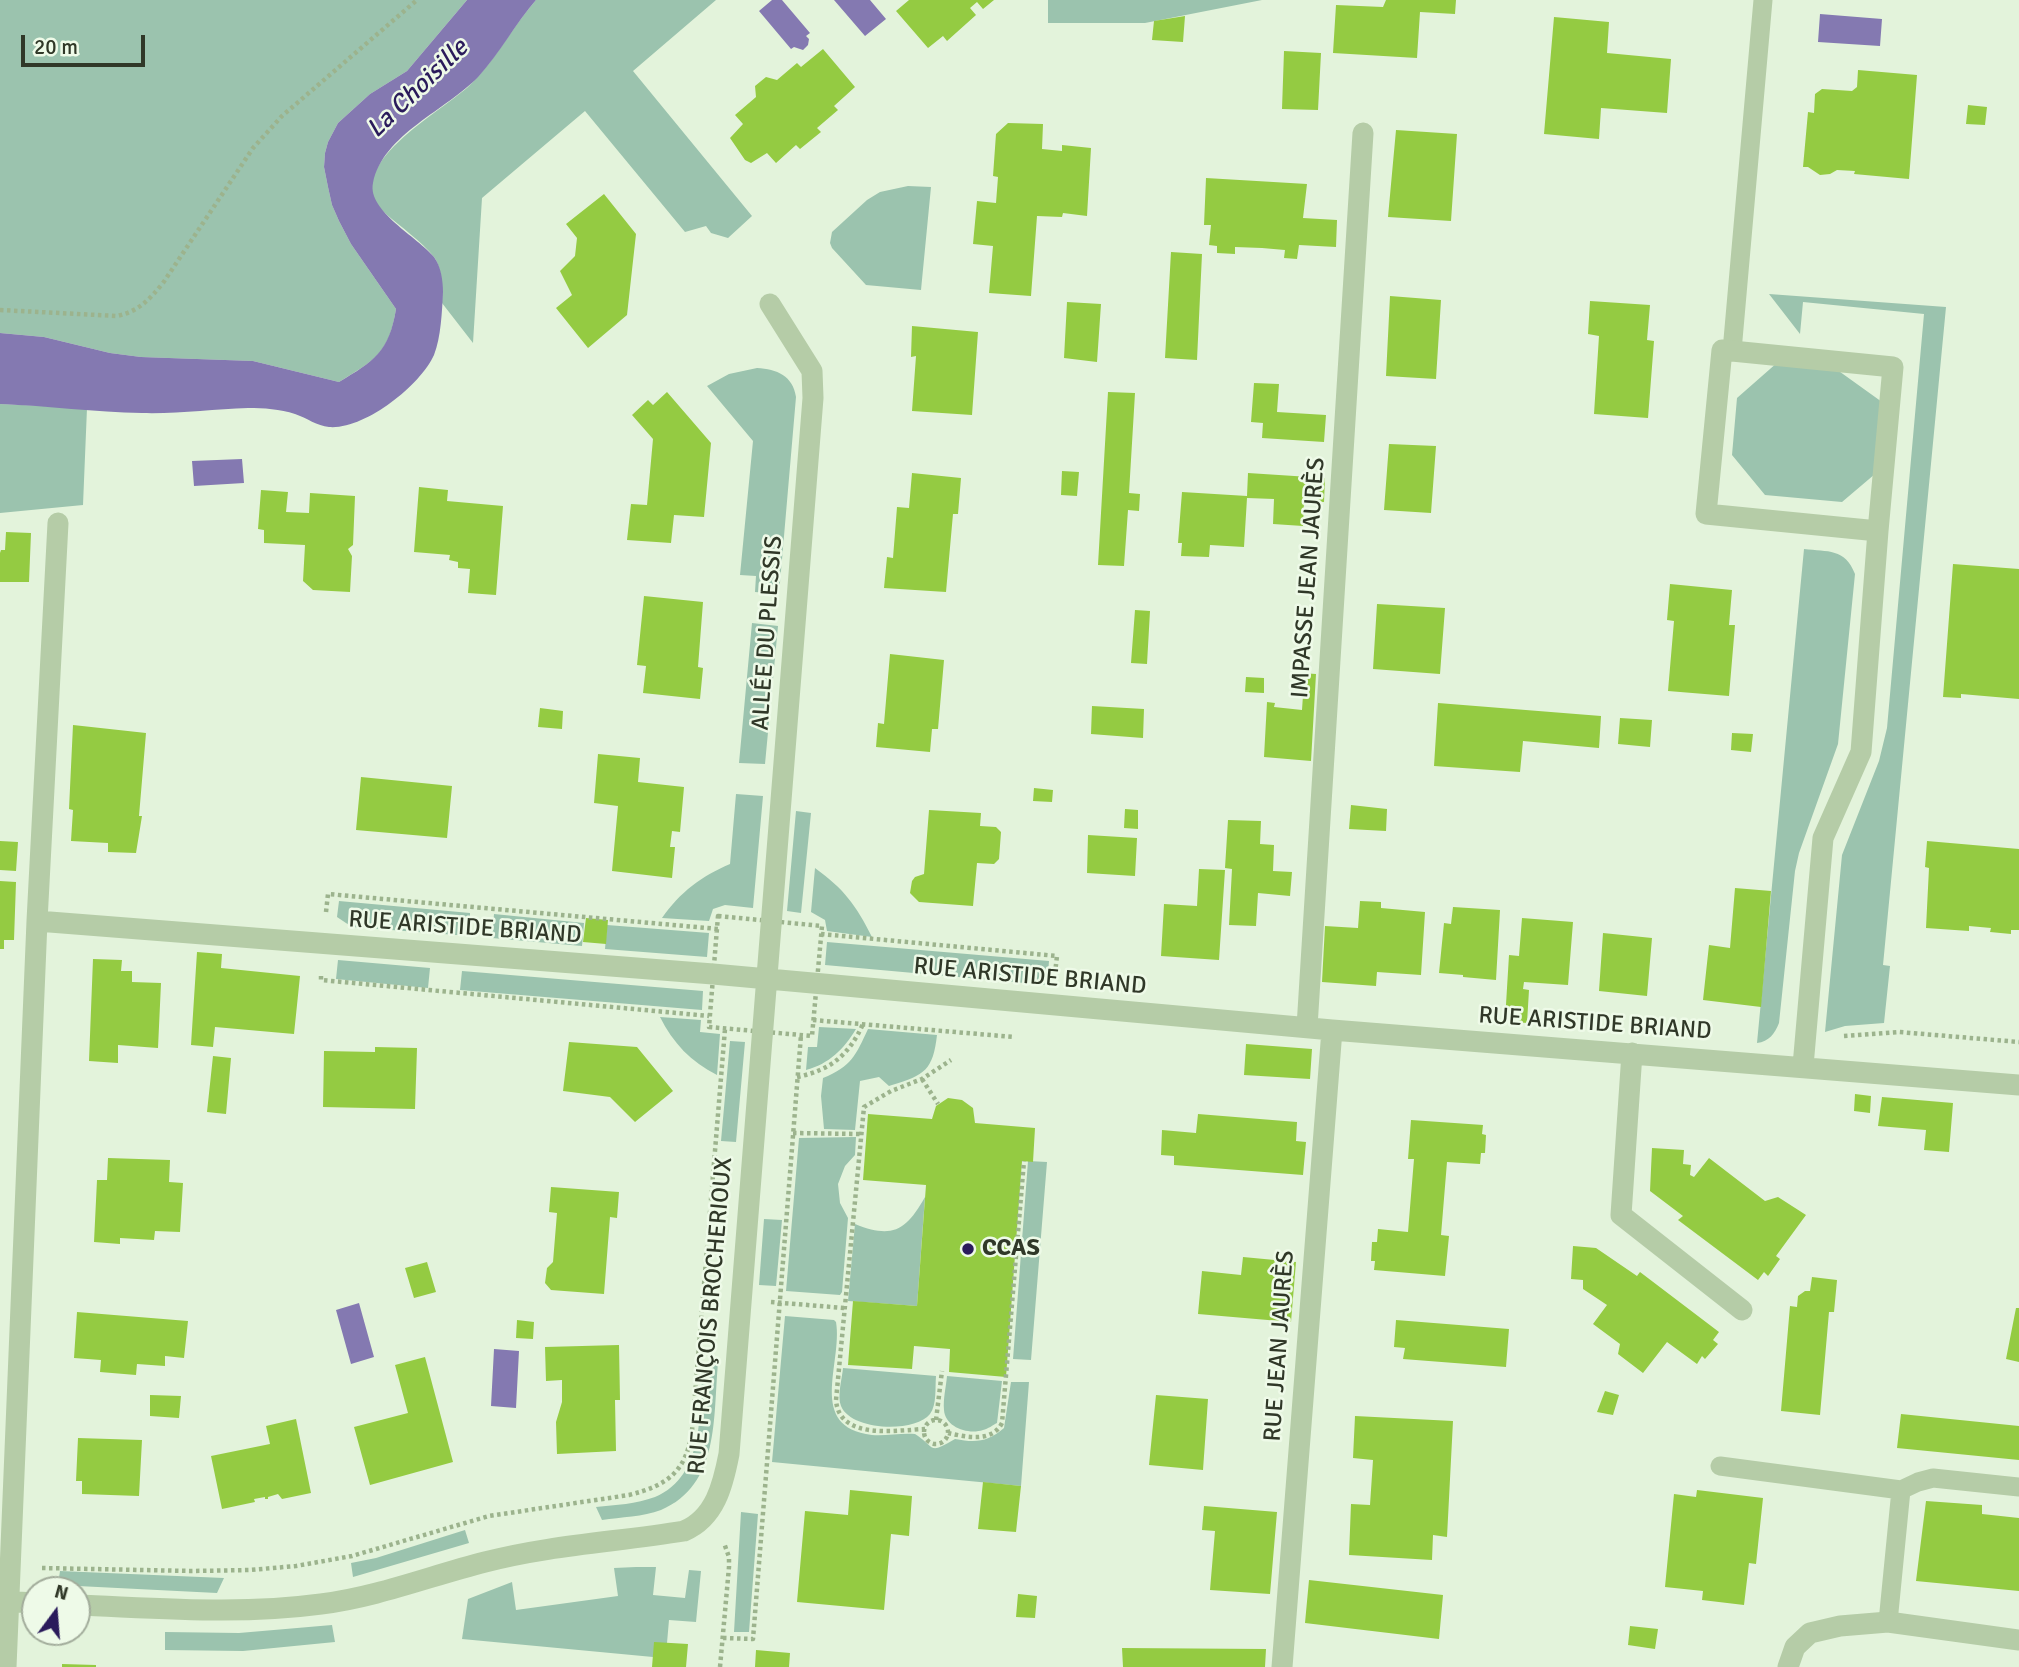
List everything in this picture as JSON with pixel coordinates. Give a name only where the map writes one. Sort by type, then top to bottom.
[{"type":"street","name":"IMPASSE JEAN JAURÈS","points":[[1307,1027],[1363,133]]},
{"type":"street","name":"ALLÉE DU PLESSIS","points":[[767,979],[813,398],[813,371],[770,304]]},
{"type":"street","points":[[1802,1066],[1824,838],[1861,752],[1893,367],[1722,350],[1706,514],[1878,531]]},
{"type":"street","points":[[6,1667],[4,1601],[10,1571],[37,921],[58,523]]},
{"type":"street","name":"RUE ARISTIDE BRIAND","points":[[37,921],[767,979],[1332,1030],[2019,1085]]},
{"type":"street","name":"RUE FRANÇOIS BROCHERIOUX","points":[[702,1520],[724,1482],[729,1454],[767,979]]},
{"type":"street","name":"RUE JEAN JAURÈS","points":[[1282,1667],[1332,1030]]},
{"type":"street","points":[[1632,1053],[1621,1215],[1742,1310]]},
{"type":"street","points":[[91,1606],[216,1611],[321,1604],[380,1594],[485,1562],[547,1549],[684,1531],[702,1520]]},
{"type":"street","points":[[1788,1667],[1795,1647],[1810,1633],[1840,1626],[1888,1622],[2019,1640]]},
{"type":"lane","points":[[1732,351],[1763,0]]},
{"type":"lane","points":[[1720,1466],[1901,1490],[1933,1478],[2019,1487]]},
{"type":"lane","points":[[1888,1622],[1901,1490]]},
{"type":"path","points":[[0,310],[117,316],[132,313],[146,303],[163,283],[253,148],[282,116],[417,0]]},
{"type":"path","points":[[797,1077],[813,1074],[841,1060],[857,1038],[863,1024]]},
{"type":"path","points":[[10,1571],[56,1566],[203,1571],[296,1566],[352,1556],[489,1516],[629,1495],[665,1483],[680,1468],[687,1456],[691,1438],[725,1029]]},
{"type":"path","points":[[1805,1038],[1829,1039],[1899,1032],[2019,1042]]},
{"type":"path","points":[[723,1638],[753,1639],[801,1035]]},
{"type":"path","points":[[925,1429],[862,1430],[841,1415],[836,1400],[865,1104],[922,1079],[951,1059]]},
{"type":"path","points":[[922,1079],[938,1104]]},
{"type":"path","points":[[793,1133],[860,1134]]},
{"type":"path","points":[[948,1433],[985,1437],[997,1430],[1002,1423],[1024,1161]]},
{"type":"path","points":[[781,1303],[844,1308]]},
{"type":"path","points":[[936,1420],[942,1371]]},
{"type":"path","points":[[936,1420],[944,1423],[948,1433],[944,1440],[934,1444],[928,1440],[925,1429],[929,1423],[936,1420]]},
{"type":"path","points":[[702,1520],[724,1544],[729,1557],[720,1667]]},
{"type":"green space","points":[[0,0],[467,0],[407,71],[370,94],[338,123],[325,153],[324,167],[328,187],[339,221],[351,244],[396,309],[389,336],[378,354],[339,382],[253,361],[141,357],[110,353],[44,337],[0,333]]},
{"type":"green space","points":[[536,0],[716,0],[633,71],[752,216],[728,238],[711,233],[706,226],[685,232],[585,111],[482,198],[473,343],[442,303],[437,261],[423,245],[386,214],[373,196],[373,178],[383,160],[399,142],[470,85]]},
{"type":"green space","points":[[1048,0],[1262,0],[1145,23],[1048,23]]},
{"type":"green space","points":[[908,186],[931,187],[921,290],[866,285],[832,248],[832,232],[867,200],[880,192]]},
{"type":"green space","points":[[1769,294],[1946,307],[1883,965],[1890,966],[1884,1023],[1845,1026],[1825,1032],[1842,855],[1879,761],[1887,728],[1924,314],[1803,302],[1800,334]]},
{"type":"green space","points":[[1778,362],[1836,369],[1882,402],[1875,474],[1842,502],[1765,495],[1732,455],[1737,398]]},
{"type":"green space","points":[[757,368],[783,375],[791,384],[796,397],[779,594],[755,592],[756,576],[740,575],[753,441],[707,386],[729,374]]},
{"type":"green space","points":[[0,404],[87,408],[83,505],[0,513]]},
{"type":"green space","points":[[1804,549],[1841,555],[1855,574],[1838,744],[1795,871],[1779,1023],[1771,1036],[1757,1043]]},
{"type":"green space","points":[[752,623],[778,626],[765,764],[739,763]]},
{"type":"green space","points":[[736,794],[763,796],[753,908],[725,905],[713,909],[709,921],[662,918],[692,886],[730,864]]},
{"type":"green space","points":[[796,811],[811,813],[801,913],[787,911]]},
{"type":"green space","points":[[815,868],[848,898],[872,937],[827,931],[825,920],[811,912]]},
{"type":"green space","points":[[339,901],[470,913],[470,926],[457,935],[352,927],[337,917]]},
{"type":"green space","points":[[494,914],[584,923],[582,946],[492,938]]},
{"type":"green space","points":[[607,925],[709,933],[707,957],[605,949]]},
{"type":"green space","points":[[827,942],[1049,961],[1047,985],[825,965]]},
{"type":"green space","points":[[338,960],[430,968],[428,988],[336,979]]},
{"type":"green space","points":[[462,971],[703,991],[702,1010],[460,990]]},
{"type":"green space","points":[[660,1017],[701,1020],[700,1032],[720,1034],[717,1075],[684,1051]]},
{"type":"green space","points":[[819,1027],[856,1029],[835,1055],[806,1070],[808,1047],[817,1047]]},
{"type":"green space","points":[[868,1029],[937,1035],[930,1064],[920,1074],[889,1086],[879,1077],[860,1081],[855,1130],[824,1129],[821,1096],[823,1078],[852,1059]]},
{"type":"green space","points":[[730,1041],[745,1042],[736,1142],[721,1141]]},
{"type":"green space","points":[[856,1137],[855,1155],[845,1166],[838,1184],[840,1203],[848,1218],[842,1292],[840,1295],[786,1291],[799,1138]]},
{"type":"green space","points":[[1028,1161],[1047,1162],[1031,1360],[1013,1359]]},
{"type":"green space","points":[[925,1197],[917,1306],[848,1301],[855,1224],[879,1231],[897,1229],[911,1218]]},
{"type":"green space","points":[[764,1219],[782,1220],[776,1286],[759,1285]]},
{"type":"green space","points":[[785,1316],[836,1322],[833,1407],[840,1420],[852,1430],[872,1435],[915,1434],[933,1448],[955,1439],[987,1439],[1004,1428],[1011,1382],[1029,1382],[1021,1486],[772,1462]]},
{"type":"green space","points":[[703,1362],[718,1363],[715,1405],[710,1447],[704,1467],[694,1484],[680,1499],[661,1510],[602,1520],[596,1507],[633,1503],[655,1497],[672,1487],[683,1474],[697,1439]]},
{"type":"green space","points":[[843,1368],[936,1376],[935,1401],[930,1414],[922,1420],[898,1426],[870,1425],[857,1420],[841,1406]]},
{"type":"green space","points":[[947,1376],[1002,1381],[997,1423],[985,1429],[971,1431],[958,1428],[948,1421],[944,1406]]},
{"type":"green space","points":[[741,1512],[758,1514],[749,1632],[734,1632]]},
{"type":"green space","points":[[465,1530],[469,1543],[353,1577],[351,1563],[376,1558]]},
{"type":"green space","points":[[656,1567],[653,1595],[685,1598],[689,1570],[701,1571],[696,1622],[669,1620],[667,1643],[653,1657],[462,1639],[468,1599],[512,1582],[516,1610],[618,1596],[614,1568]]},
{"type":"green space","points":[[60,1571],[224,1578],[217,1593],[91,1587],[91,1576],[59,1576]]},
{"type":"green space","points":[[332,1625],[335,1642],[243,1651],[165,1650],[165,1632],[239,1633]]},
{"type":"water","name":"La Choisille","points":[[467,0],[536,0],[479,76],[389,150],[373,183],[373,193],[378,204],[395,223],[434,257],[442,278],[441,324],[434,355],[417,380],[404,392],[374,414],[343,426],[329,427],[289,412],[266,409],[142,413],[0,404],[0,333],[44,337],[110,353],[141,357],[253,361],[339,382],[371,361],[389,336],[396,309],[351,244],[339,221],[328,187],[324,167],[325,153],[338,123],[370,94],[407,71]]},
{"type":"water","points":[[772,0],[782,0],[810,33],[806,36],[809,39],[808,45],[803,50],[794,47],[791,49],[759,11]]},
{"type":"water","points":[[834,0],[870,0],[886,19],[865,36]]},
{"type":"water","points":[[1820,14],[1882,19],[1880,46],[1818,42]]},
{"type":"water","points":[[242,459],[244,483],[194,486],[192,461]]},
{"type":"water","points":[[359,1303],[374,1357],[351,1364],[336,1310]]},
{"type":"water","points":[[494,1349],[519,1351],[516,1408],[491,1406]]},
{"type":"building","points":[[909,0],[994,0],[983,9],[977,2],[970,8],[976,15],[947,41],[943,36],[928,48],[896,11]]},
{"type":"building","points":[[1386,0],[1456,0],[1455,14],[1420,12],[1417,58],[1333,53],[1336,5],[1383,7]]},
{"type":"building","points":[[1185,16],[1183,42],[1152,40],[1154,21]]},
{"type":"building","points":[[1554,17],[1609,22],[1607,53],[1671,59],[1667,113],[1601,108],[1599,139],[1544,134]]},
{"type":"building","points":[[823,49],[855,87],[834,106],[838,110],[817,128],[821,132],[800,149],[796,145],[776,163],[767,153],[751,163],[745,160],[730,138],[743,124],[735,115],[756,97],[755,86],[766,77],[777,80],[797,63],[801,67]]},
{"type":"building","points":[[1284,51],[1321,53],[1318,110],[1282,109]]},
{"type":"building","points":[[1858,70],[1917,75],[1909,179],[1837,170],[1820,175],[1808,167],[1803,167],[1808,112],[1814,113],[1815,94],[1822,89],[1852,91],[1857,87]]},
{"type":"building","points":[[1968,105],[1987,107],[1985,125],[1966,124]]},
{"type":"building","points":[[1008,123],[1043,124],[1042,149],[1062,151],[1062,145],[1091,148],[1087,216],[1063,213],[1062,217],[1037,216],[1031,296],[989,293],[993,246],[973,244],[977,201],[996,203],[998,177],[993,176],[996,134]]},
{"type":"building","points":[[1396,130],[1457,134],[1451,221],[1388,217]]},
{"type":"building","points":[[1206,178],[1307,184],[1303,218],[1337,220],[1336,247],[1299,245],[1297,259],[1284,258],[1285,250],[1262,248],[1235,247],[1235,254],[1217,253],[1217,246],[1209,245],[1211,225],[1204,225]]},
{"type":"building","points":[[604,194],[636,234],[627,315],[588,348],[556,308],[572,295],[560,271],[575,256],[577,238],[566,224]]},
{"type":"building","points":[[1171,252],[1202,254],[1197,360],[1165,358]]},
{"type":"building","points":[[1390,296],[1441,300],[1436,379],[1386,376]]},
{"type":"building","points":[[1590,301],[1650,305],[1647,340],[1654,341],[1648,418],[1594,414],[1599,336],[1588,334]]},
{"type":"building","points":[[1067,302],[1101,304],[1097,362],[1064,358]]},
{"type":"building","points":[[912,326],[978,332],[972,415],[912,411],[916,356],[911,357]]},
{"type":"building","points":[[1254,383],[1279,384],[1277,412],[1326,415],[1324,442],[1262,438],[1263,423],[1251,422]]},
{"type":"building","points":[[667,392],[711,443],[704,517],[674,515],[671,543],[627,540],[631,504],[647,505],[653,439],[632,415],[648,400],[653,405]]},
{"type":"building","points":[[1108,392],[1135,393],[1129,493],[1140,494],[1139,511],[1128,510],[1124,566],[1098,565]]},
{"type":"building","points":[[1389,444],[1436,446],[1431,513],[1384,510]]},
{"type":"building","points":[[1062,471],[1079,472],[1077,496],[1061,495]]},
{"type":"building","points":[[912,473],[961,478],[958,514],[953,514],[946,592],[884,588],[887,557],[893,558],[897,507],[909,508]]},
{"type":"building","points":[[1248,473],[1325,478],[1324,502],[1304,501],[1303,526],[1273,524],[1274,499],[1247,498],[1244,547],[1210,545],[1209,557],[1181,556],[1182,543],[1178,543],[1182,492],[1247,496]]},
{"type":"building","points":[[419,487],[448,490],[447,501],[503,506],[496,595],[468,593],[470,569],[458,568],[458,562],[449,560],[450,555],[414,552]]},
{"type":"building","points":[[261,490],[288,492],[286,512],[309,513],[310,493],[355,496],[353,545],[348,549],[352,556],[350,592],[313,590],[303,581],[305,545],[264,543],[264,530],[258,529]]},
{"type":"building","points":[[6,532],[31,533],[29,582],[0,582],[0,553],[5,550]]},
{"type":"building","points":[[1953,564],[2019,569],[2019,699],[1961,694],[1961,698],[1943,697]]},
{"type":"building","points":[[1670,584],[1732,590],[1729,625],[1735,625],[1729,696],[1668,691],[1674,621],[1667,620]]},
{"type":"building","points":[[644,596],[703,602],[698,667],[703,668],[700,699],[643,693],[646,666],[637,665]]},
{"type":"building","points":[[1377,604],[1445,608],[1440,674],[1373,669]]},
{"type":"building","points":[[1135,610],[1150,611],[1147,664],[1131,663]]},
{"type":"building","points":[[890,654],[944,660],[938,729],[932,729],[930,752],[876,747],[878,723],[884,724]]},
{"type":"building","points":[[1301,673],[1316,674],[1311,761],[1264,757],[1267,702],[1275,703],[1274,707],[1302,710]]},
{"type":"building","points":[[1246,677],[1264,678],[1264,693],[1245,692]]},
{"type":"building","points":[[1438,703],[1601,716],[1599,748],[1523,741],[1520,772],[1434,766]]},
{"type":"building","points":[[1092,706],[1144,709],[1143,738],[1091,734]]},
{"type":"building","points":[[540,708],[563,711],[562,729],[538,727]]},
{"type":"building","points":[[1620,718],[1652,720],[1650,747],[1618,744]]},
{"type":"building","points":[[73,725],[146,733],[139,816],[142,816],[136,853],[108,852],[108,843],[71,841],[73,810],[69,809]]},
{"type":"building","points":[[1732,733],[1753,734],[1751,752],[1731,750]]},
{"type":"building","points":[[598,754],[640,758],[638,782],[684,787],[680,832],[672,831],[670,847],[675,847],[672,878],[612,871],[618,806],[594,803]]},
{"type":"building","points":[[361,777],[452,786],[447,838],[356,830]]},
{"type":"building","points":[[1034,788],[1053,790],[1052,802],[1033,801]]},
{"type":"building","points":[[1351,805],[1387,809],[1386,831],[1349,829]]},
{"type":"building","points":[[1125,809],[1138,810],[1138,829],[1124,828]]},
{"type":"building","points":[[929,810],[981,813],[980,826],[996,827],[1001,832],[999,859],[994,864],[977,863],[973,906],[919,902],[910,893],[912,881],[924,874]]},
{"type":"building","points":[[1228,820],[1261,821],[1260,844],[1274,845],[1273,871],[1292,872],[1290,896],[1258,893],[1256,926],[1229,925],[1232,869],[1225,868]]},
{"type":"building","points":[[1088,835],[1137,838],[1135,876],[1087,873]]},
{"type":"building","points":[[0,841],[18,842],[16,871],[0,870]]},
{"type":"building","points":[[1927,841],[2019,849],[2019,930],[2011,930],[2011,934],[1990,932],[1991,928],[1969,926],[1969,931],[1926,928],[1929,868],[1925,867]]},
{"type":"building","points":[[1199,869],[1225,870],[1219,960],[1161,956],[1164,904],[1197,906]]},
{"type":"building","points":[[0,881],[16,882],[14,940],[4,940],[4,949],[0,949]]},
{"type":"building","points":[[1735,888],[1771,891],[1761,1007],[1703,1000],[1709,945],[1730,948]]},
{"type":"building","points":[[1360,901],[1381,902],[1381,908],[1425,912],[1421,975],[1377,972],[1376,986],[1322,982],[1325,926],[1358,928]]},
{"type":"building","points":[[1453,907],[1500,910],[1496,980],[1439,973],[1444,923],[1451,924]]},
{"type":"building","points":[[586,918],[608,920],[606,944],[583,942]]},
{"type":"building","points":[[1522,918],[1573,922],[1568,985],[1524,982],[1523,989],[1529,990],[1527,1023],[1505,1021],[1509,955],[1519,956]]},
{"type":"building","points":[[1603,933],[1652,938],[1647,996],[1599,991]]},
{"type":"building","points":[[197,952],[222,954],[221,968],[300,976],[294,1034],[215,1027],[213,1047],[191,1045]]},
{"type":"building","points":[[93,959],[122,960],[121,971],[132,971],[132,982],[161,983],[158,1048],[118,1045],[118,1063],[89,1061]]},
{"type":"building","points":[[569,1042],[637,1047],[673,1091],[635,1122],[610,1097],[563,1091]]},
{"type":"building","points":[[1246,1044],[1312,1049],[1310,1079],[1244,1075]]},
{"type":"building","points":[[375,1047],[417,1048],[415,1109],[323,1107],[324,1051],[375,1052]]},
{"type":"building","points":[[213,1056],[231,1058],[226,1114],[207,1112]]},
{"type":"building","points":[[1855,1094],[1871,1096],[1870,1113],[1854,1111]]},
{"type":"building","points":[[1882,1097],[1953,1103],[1949,1152],[1924,1150],[1926,1130],[1878,1126]]},
{"type":"building","name":"CCAS","points":[[948,1098],[962,1100],[973,1108],[975,1123],[1035,1128],[1033,1162],[1022,1161],[1006,1377],[949,1372],[950,1349],[914,1346],[912,1369],[848,1365],[853,1301],[917,1306],[926,1185],[863,1180],[868,1114],[932,1119],[936,1106]]},
{"type":"building","points":[[1198,1114],[1297,1122],[1296,1141],[1306,1142],[1303,1175],[1174,1165],[1174,1156],[1161,1155],[1162,1130],[1196,1133]]},
{"type":"building","points":[[1411,1120],[1483,1125],[1482,1134],[1486,1135],[1485,1153],[1481,1153],[1480,1164],[1447,1162],[1441,1235],[1449,1236],[1445,1276],[1374,1270],[1375,1261],[1371,1261],[1372,1242],[1377,1242],[1378,1229],[1408,1232],[1414,1159],[1408,1159]]},
{"type":"building","points":[[1652,1148],[1684,1150],[1683,1164],[1691,1165],[1690,1175],[1694,1177],[1709,1158],[1765,1201],[1778,1197],[1806,1215],[1776,1256],[1780,1259],[1768,1276],[1764,1272],[1758,1280],[1678,1220],[1683,1216],[1650,1191]]},
{"type":"building","points":[[108,1158],[170,1160],[169,1182],[183,1183],[180,1232],[155,1231],[154,1240],[120,1238],[120,1244],[94,1242],[97,1180],[107,1180]]},
{"type":"building","points":[[551,1187],[619,1192],[617,1218],[610,1217],[604,1294],[551,1290],[545,1283],[547,1268],[553,1262],[557,1213],[549,1212]]},
{"type":"building","points":[[1573,1246],[1596,1248],[1637,1276],[1640,1272],[1719,1332],[1713,1340],[1718,1344],[1705,1359],[1702,1356],[1697,1364],[1667,1342],[1643,1373],[1618,1354],[1620,1344],[1593,1324],[1607,1305],[1583,1289],[1583,1280],[1571,1279]]},
{"type":"building","points":[[1243,1257],[1296,1262],[1291,1322],[1198,1314],[1202,1271],[1241,1275]]},
{"type":"building","points":[[427,1262],[436,1292],[414,1298],[405,1268]]},
{"type":"building","points":[[1812,1277],[1837,1280],[1834,1312],[1829,1312],[1820,1415],[1781,1411],[1790,1306],[1797,1307],[1798,1296],[1810,1291]]},
{"type":"building","points":[[2016,1308],[2019,1308],[2019,1362],[2006,1359]]},
{"type":"building","points":[[77,1312],[188,1321],[184,1358],[165,1356],[165,1366],[137,1364],[136,1375],[100,1372],[101,1360],[74,1358]]},
{"type":"building","points":[[517,1320],[534,1322],[533,1339],[516,1338]]},
{"type":"building","points":[[1396,1320],[1509,1329],[1506,1367],[1403,1359],[1405,1348],[1394,1347]]},
{"type":"building","points":[[619,1345],[620,1400],[615,1400],[616,1451],[557,1454],[556,1422],[562,1402],[562,1380],[546,1381],[545,1347]]},
{"type":"building","points":[[425,1357],[453,1462],[370,1485],[354,1427],[408,1413],[395,1365]]},
{"type":"building","points":[[1605,1391],[1619,1395],[1613,1415],[1597,1412]]},
{"type":"building","points":[[150,1395],[181,1396],[179,1418],[150,1416]]},
{"type":"building","points":[[1156,1395],[1208,1399],[1203,1470],[1149,1465]]},
{"type":"building","points":[[1901,1414],[2019,1426],[2019,1460],[1897,1448]]},
{"type":"building","points":[[1355,1416],[1453,1421],[1447,1537],[1433,1535],[1432,1560],[1349,1555],[1351,1504],[1370,1505],[1373,1460],[1353,1458]]},
{"type":"building","points":[[296,1419],[311,1493],[282,1499],[278,1494],[268,1499],[254,1499],[255,1502],[222,1509],[211,1456],[270,1444],[266,1426]]},
{"type":"building","points":[[78,1438],[142,1440],[139,1496],[82,1494],[82,1481],[76,1481]]},
{"type":"building","points":[[983,1482],[1021,1486],[1016,1532],[978,1529]]},
{"type":"building","points":[[850,1490],[912,1496],[909,1536],[891,1534],[884,1610],[797,1602],[805,1511],[848,1515]]},
{"type":"building","points":[[1697,1490],[1763,1498],[1756,1564],[1749,1563],[1744,1605],[1702,1600],[1703,1591],[1665,1587],[1674,1494],[1696,1497]]},
{"type":"building","points":[[1926,1501],[1982,1505],[1982,1514],[2019,1518],[2019,1591],[1916,1581]]},
{"type":"building","points":[[1204,1506],[1277,1512],[1270,1594],[1210,1590],[1215,1531],[1202,1530]]},
{"type":"building","points":[[1309,1580],[1443,1595],[1439,1639],[1305,1623]]},
{"type":"building","points":[[1018,1594],[1037,1596],[1035,1618],[1016,1617]]},
{"type":"building","points":[[1630,1626],[1658,1629],[1655,1649],[1628,1645]]},
{"type":"building","points":[[654,1642],[688,1644],[686,1667],[652,1667]]},
{"type":"building","points":[[1122,1648],[1266,1649],[1265,1667],[1123,1667]]},
{"type":"building","points":[[756,1650],[790,1653],[789,1667],[755,1667]]},
{"type":"building","points":[[62,1664],[96,1665],[96,1667],[62,1667]]},
{"type":"place","name":"CCAS","points":[[968,1249]]}]
